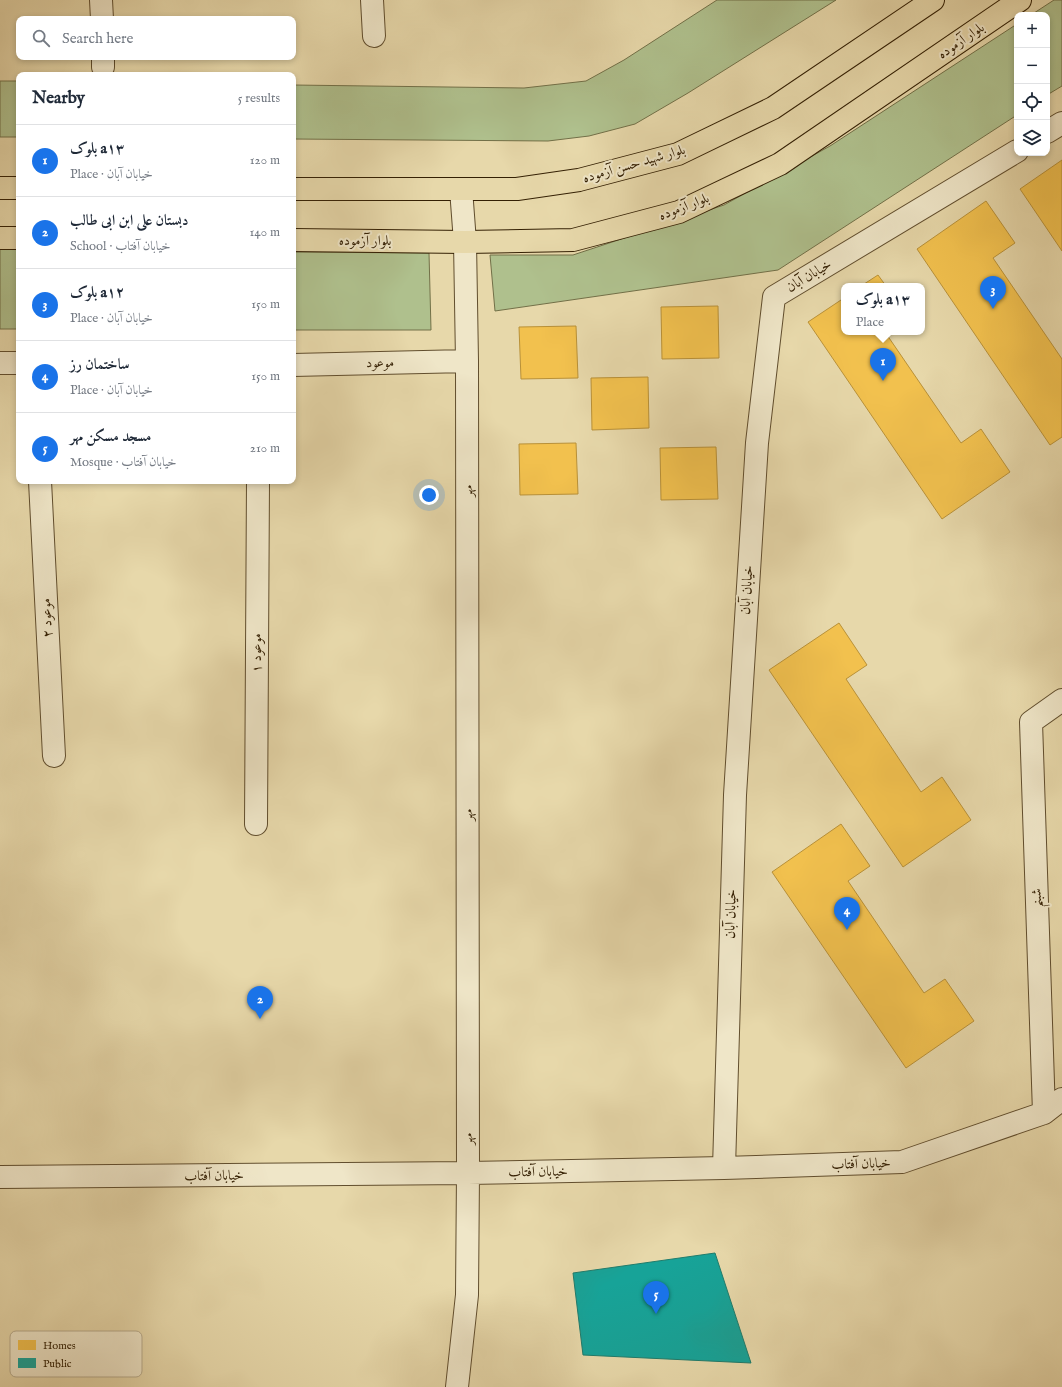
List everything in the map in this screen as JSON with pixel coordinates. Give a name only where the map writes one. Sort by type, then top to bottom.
[{"type":"main road","name":"بلوار شهید حسن آزموده","points":[[296,189],[517,189],[579,180],[678,154],[773,108],[933,0]]},
{"type":"main road","name":"بلوار آزموده","points":[[296,240],[465,242],[573,240],[679,212],[780,164],[1020,0]]},
{"type":"main road","points":[[0,188],[16,188]]},
{"type":"main road","points":[[0,238],[16,238]]},
{"type":"street","points":[[101,0],[102,16]]},
{"type":"street","points":[[372,0],[374,36]]},
{"type":"street","points":[[1050,130],[1062,123]]},
{"type":"street","name":"خیابان آبان","points":[[724,1168],[735,795],[756,443],[774,297],[1014,153]]},
{"type":"street","name":"مهر","points":[[457,1387],[467,1295],[468,1173],[467,362],[465,242],[461,189]]},
{"type":"street","name":"موعود","points":[[296,365],[467,362]]},
{"type":"street","points":[[0,363],[16,363]]},
{"type":"street","name":"موعود ۲","points":[[40,484],[54,756]]},
{"type":"street","name":"موعود ۱","points":[[256,824],[258,484]]},
{"type":"street","name":"شبنم","points":[[1044,1113],[1031,722],[1062,700]]},
{"type":"street","name":"خیابان آفتاب","points":[[0,1177],[468,1173],[724,1168],[902,1162],[1044,1113],[1062,1099]]},
{"type":"green space","points":[[717,0],[836,0],[688,93],[635,124],[589,136],[548,141],[296,139],[296,85],[524,88],[586,81],[624,60]]},
{"type":"green space","points":[[1054,0],[1062,0],[1062,86],[1050,93],[1050,12],[1036,12]]},
{"type":"green space","points":[[1014,26],[1014,117],[778,270],[495,311],[490,255],[573,255],[724,205],[830,146]]},
{"type":"green space","points":[[0,81],[16,81],[16,137],[0,137]]},
{"type":"green space","points":[[0,248],[16,248],[16,329],[0,329]]},
{"type":"green space","points":[[296,252],[429,253],[431,330],[296,330]]},
{"type":"building: Homes","points":[[1062,160],[1062,251],[1020,189]]},
{"type":"building: Homes","points":[[986,201],[1015,243],[993,258],[1062,359],[1062,437],[1050,445],[917,249]]},
{"type":"building: Homes","points":[[878,275],[884,283],[866,283]]},
{"type":"building: Homes","points":[[841,300],[841,335],[887,335],[961,443],[981,429],[1010,472],[942,519],[808,322]]},
{"type":"building: Homes","points":[[718,306],[719,358],[662,359],[661,307]]},
{"type":"building: Homes","points":[[576,326],[578,378],[521,379],[519,327]]},
{"type":"building: Homes","points":[[648,377],[649,428],[592,430],[591,378]]},
{"type":"building: Homes","points":[[576,443],[578,494],[520,495],[519,444]]},
{"type":"building: Homes","points":[[716,447],[718,499],[661,500],[660,448]]},
{"type":"building: Homes","points":[[839,623],[867,665],[846,679],[921,792],[942,777],[971,820],[903,867],[769,670]]},
{"type":"building: Homes","points":[[841,824],[870,866],[848,881],[924,993],[945,979],[974,1021],[906,1068],[772,872]]},
{"type":"building: Public","points":[[715,1253],[751,1363],[583,1355],[573,1273]]},
{"type":"place","name":"بلوک a۱۲","points":[[993,309]]},
{"type":"place","name":"بلوک a۱۳","points":[[883,381]]},
{"type":"place","name":"ساختمان رز","points":[[847,930]]},
{"type":"place","name":"دبستان علی ابن ابی طالب","points":[[260,1019]]},
{"type":"place","name":"مسجد مسکن مهر","points":[[656,1314]]}]
